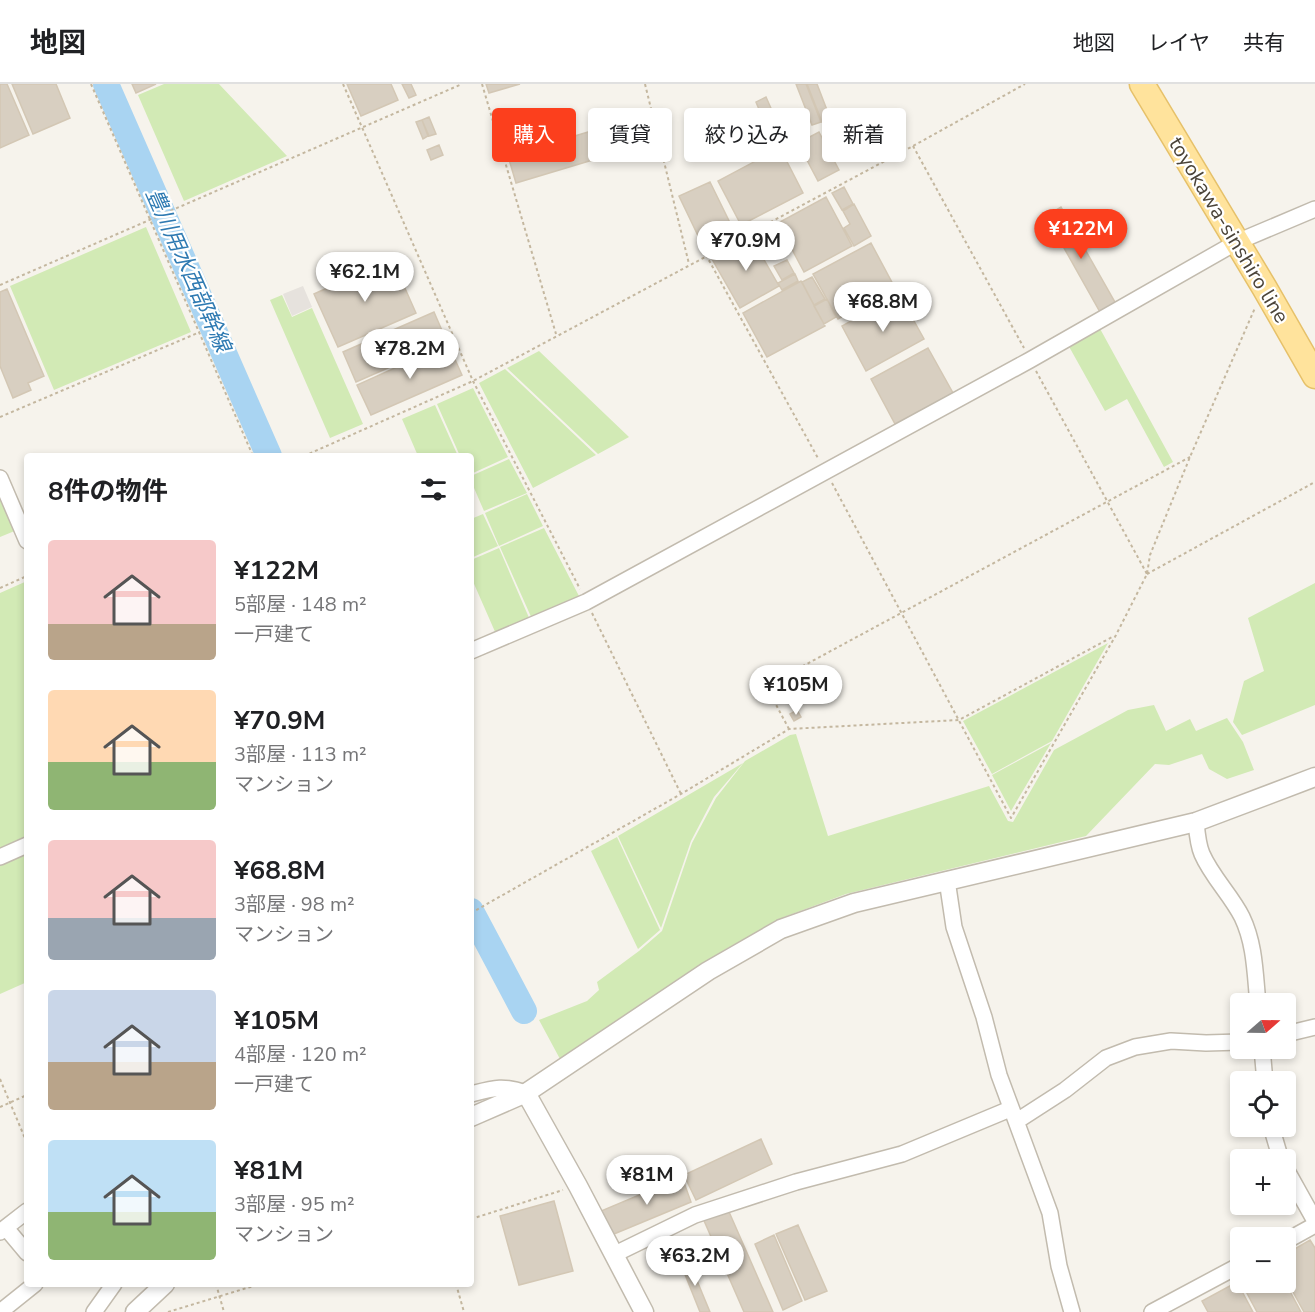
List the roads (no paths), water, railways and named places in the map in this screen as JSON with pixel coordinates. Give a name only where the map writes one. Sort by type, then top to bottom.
[{"type":"main road","name":"toyokawa-sinshiro line","points":[[1142,84],[1315,376]]},
{"type":"street","points":[[474,650],[586,602],[1030,360],[1237,242],[1315,209]]},
{"type":"street","points":[[0,478],[24,534]]},
{"type":"street","points":[[474,1116],[526,1093],[708,971],[781,929],[854,903],[1196,822],[1315,777]]},
{"type":"street","points":[[1196,822],[1201,852],[1242,918],[1249,937],[1254,954],[1257,993]]},
{"type":"street","points":[[0,857],[24,846]]},
{"type":"street","points":[[946,880],[954,927],[984,1017],[999,1075],[1050,1213],[1059,1266],[1072,1312]]},
{"type":"street","points":[[1296,1032],[1315,1027]]},
{"type":"street","points":[[615,1254],[696,1215],[796,1182],[902,1154],[1014,1115],[1065,1090],[1106,1059],[1135,1047],[1171,1041],[1230,1042]]},
{"type":"street","points":[[474,1093],[501,1087],[526,1093],[615,1254],[644,1312]]},
{"type":"street","points":[[1296,1188],[1315,1223],[1296,1235]]},
{"type":"street","points":[[24,1213],[3,1230],[24,1249]]},
{"type":"street","points":[[1152,1312],[1230,1270]]},
{"type":"street","points":[[0,1312],[30,1287]]},
{"type":"street","points":[[94,1312],[112,1287]]},
{"type":"street","points":[[135,1312],[162,1287]]},
{"type":"waterway","name":"豊川用水西部幹線","points":[[106,84],[268,453]]},
{"type":"waterway","name":"豊川用水西部幹線","points":[[474,917],[524,1011]]}]
